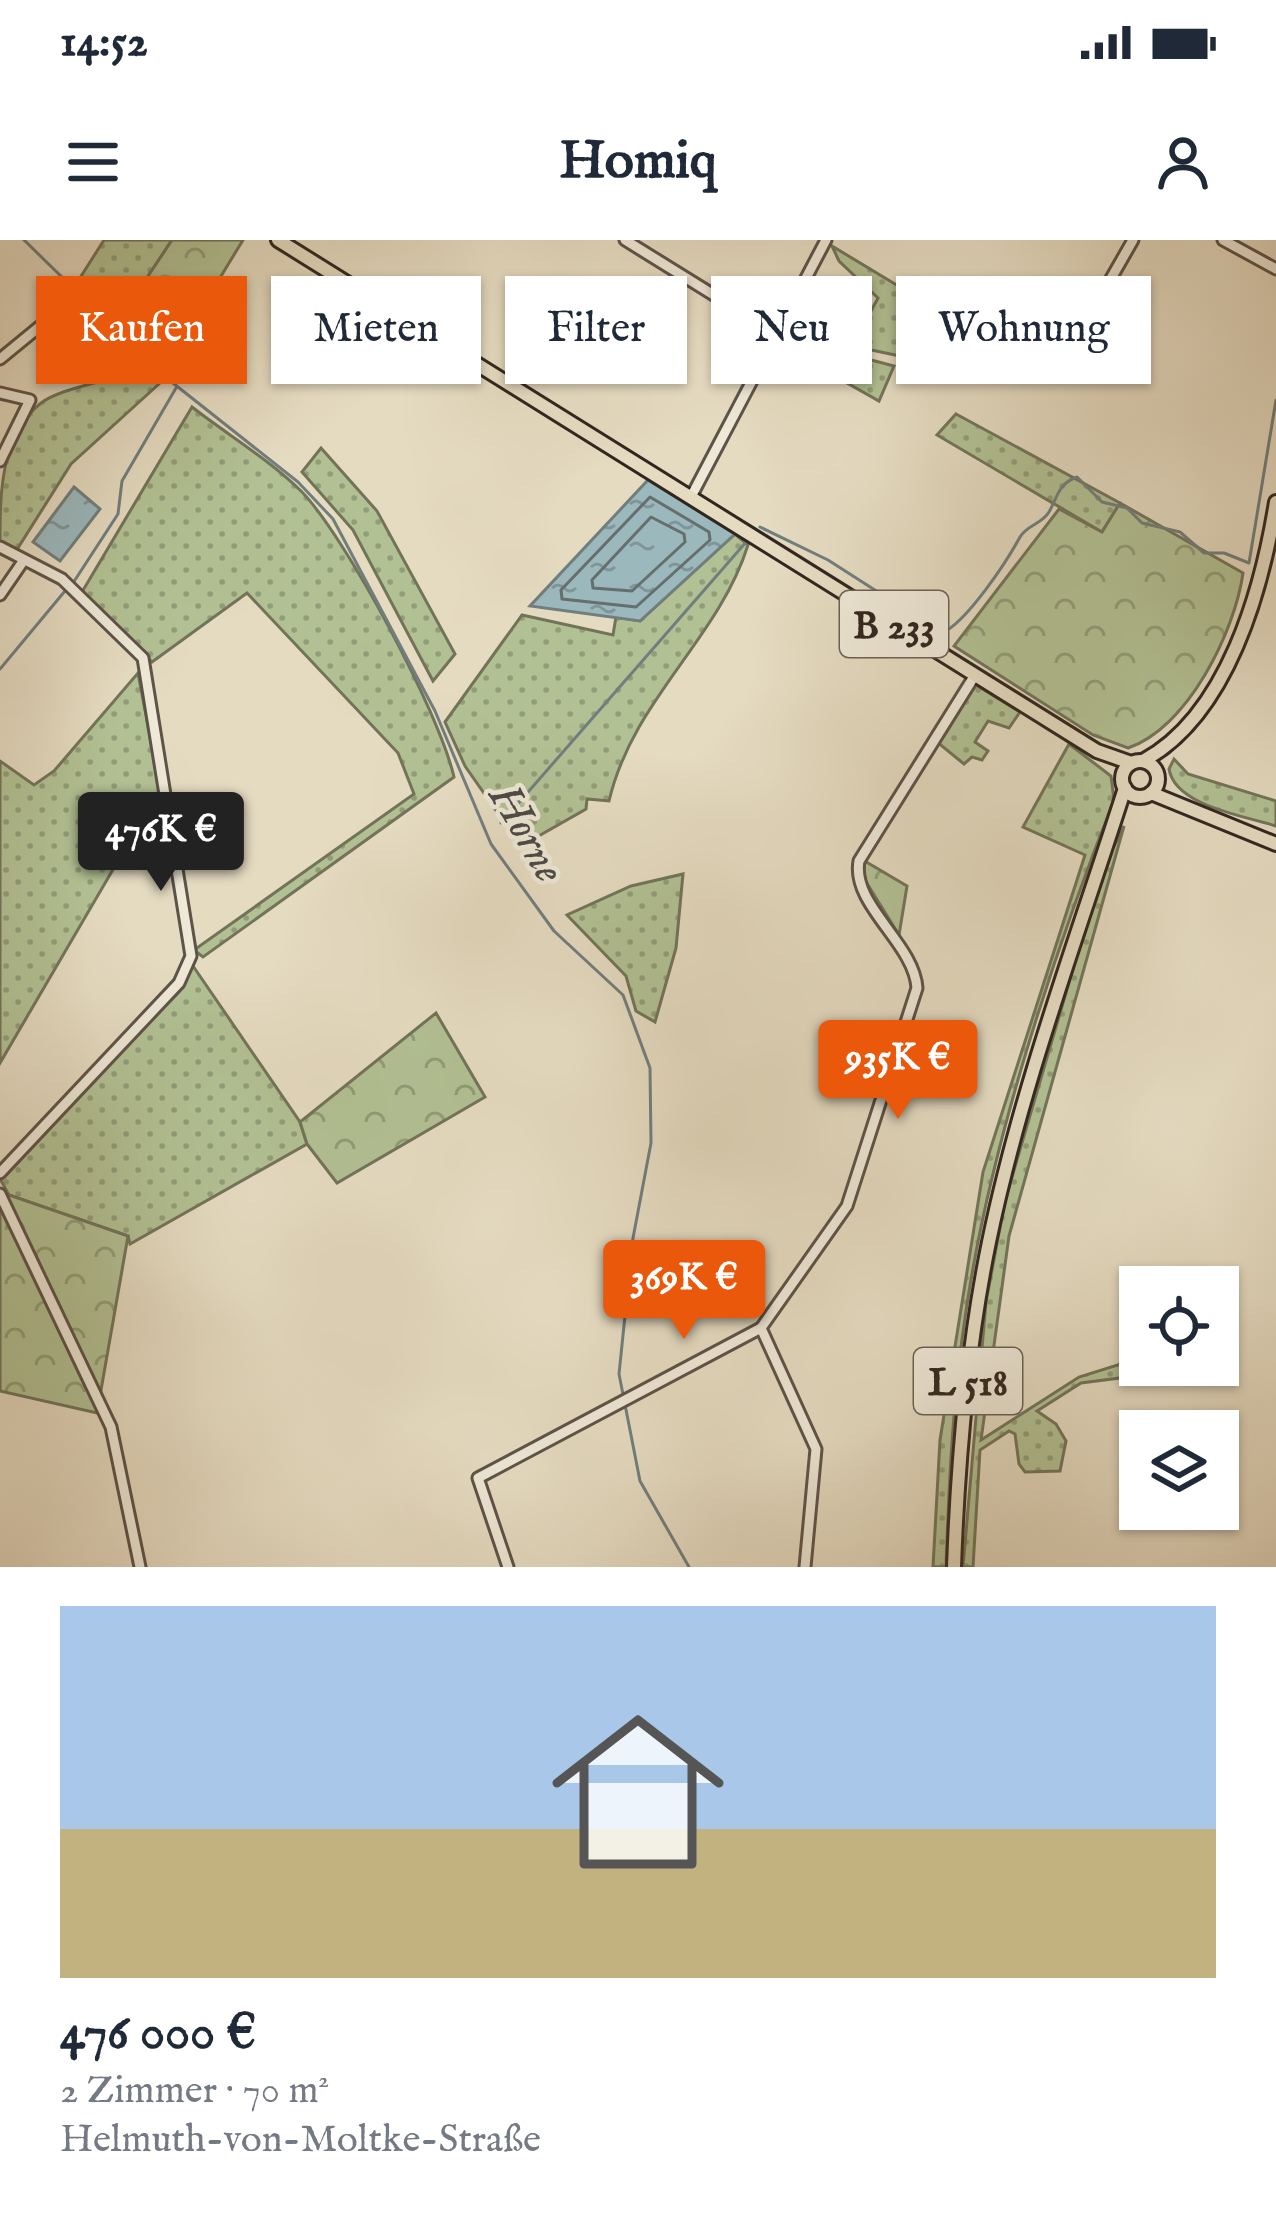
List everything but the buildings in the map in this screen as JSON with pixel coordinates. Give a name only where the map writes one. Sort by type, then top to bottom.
[{"type":"main road","name":"B 233","points":[[278,240],[1097,751],[1134,789]]},
{"type":"main road","points":[[1134,789],[1137,762],[1178,731],[1214,688],[1252,614],[1276,502]]},
{"type":"main road","points":[[1134,789],[1158,776],[1178,731]]},
{"type":"main road","name":"B 233","points":[[1097,751],[1137,762]]},
{"type":"main road","points":[[1137,762],[1158,776],[1187,808]]},
{"type":"main road","points":[[1134,789],[1276,844]]},
{"type":"main road","name":"L 518","points":[[954,1567],[965,1400],[990,1240],[1038,1055],[1107,841],[1134,789]]},
{"type":"street","points":[[625,240],[711,293]]},
{"type":"street","points":[[806,276],[826,240]]},
{"type":"street","points":[[1112,276],[1133,240]]},
{"type":"street","points":[[1223,240],[1275,270]]},
{"type":"street","points":[[0,359],[36,329]]},
{"type":"street","points":[[692,495],[749,384]]},
{"type":"street","points":[[0,393],[30,400],[0,461]]},
{"type":"street","points":[[0,547],[62,579],[143,658],[149,671],[191,956],[179,982],[0,1173]]},
{"type":"street","points":[[0,595],[24,560]]},
{"type":"street","points":[[508,1567],[478,1478],[761,1328],[848,1206],[917,988],[914,968],[859,879],[859,860],[975,675]]},
{"type":"street","points":[[0,1194],[111,1426],[140,1567]]},
{"type":"street","points":[[761,1328],[816,1449],[805,1567]]},
{"type":"green space","points":[[104,240],[172,240],[148,276],[81,276]]},
{"type":"green space","points":[[172,240],[243,240],[221,276],[148,276]]},
{"type":"green space","points":[[832,246],[896,285],[896,355],[872,350],[872,309],[878,298],[872,292],[872,276],[855,276]]},
{"type":"green space","points":[[872,360],[894,366],[879,401],[849,384],[872,384]]},
{"type":"green space","points":[[91,384],[159,384],[71,464],[16,551],[0,543],[10,449],[27,416],[50,397]]},
{"type":"green space","points":[[192,407],[276,469],[321,515],[411,671],[454,777],[203,957],[194,950],[414,794],[398,753],[247,593],[152,662],[82,592]]},
{"type":"green space","points":[[956,414],[1120,503],[1102,532],[937,435]]},
{"type":"green space","points":[[321,448],[377,511],[455,654],[433,681],[353,530],[302,472]]},
{"type":"green space","points":[[1120,503],[1243,573],[1230,622],[1205,675],[1170,720],[1128,748],[1093,735],[954,646],[1059,509],[1102,532]]},
{"type":"green space","points":[[735,534],[748,545],[734,579],[637,731],[609,801],[587,799],[586,809],[521,846],[465,766],[445,722],[522,615],[613,635],[616,617],[640,621]]},
{"type":"green space","points":[[138,673],[160,789],[0,1063],[0,761],[34,785],[54,771]]},
{"type":"green space","points":[[976,685],[1020,712],[1009,728],[988,721],[975,742],[988,751],[982,760],[972,757],[964,764],[937,742]]},
{"type":"green space","points":[[1069,744],[1111,776],[1114,800],[1047,987],[991,1184],[958,1375],[946,1567],[933,1567],[940,1440],[983,1172],[1085,855],[1023,827]]},
{"type":"green space","points":[[1174,759],[1188,774],[1276,801],[1276,826],[1197,801],[1174,782],[1169,769]]},
{"type":"green space","points":[[1124,826],[1009,1236],[981,1440],[1079,1377],[1119,1365],[1119,1378],[1081,1383],[1037,1411],[1056,1424],[1066,1441],[1060,1471],[1025,1472],[1019,1464],[1015,1434],[1009,1431],[980,1450],[973,1567],[963,1567],[986,1302],[1005,1201],[1102,870]]},
{"type":"green space","points":[[863,860],[907,886],[899,935],[863,877]]},
{"type":"green space","points":[[683,874],[676,948],[655,1022],[636,1011],[626,976],[567,915],[631,886]]},
{"type":"green space","points":[[193,966],[300,1122],[307,1144],[130,1244],[128,1236],[9,1195],[0,1179]]},
{"type":"green space","points":[[436,1013],[485,1097],[337,1183],[307,1144],[300,1122]]},
{"type":"green space","points":[[0,1192],[128,1236],[97,1413],[0,1391]]},
{"type":"water","points":[[648,480],[735,534],[640,621],[530,606]]},
{"type":"water","points":[[74,487],[100,509],[60,561],[33,542]]},
{"type":"waterway","name":"Horne","points":[[24,240],[159,372],[298,482],[333,519],[435,711],[491,844],[554,931],[623,995],[650,1068],[651,1143],[633,1238],[619,1374],[640,1481],[689,1567]]},
{"type":"waterway","points":[[73,583],[118,514],[122,481],[176,388]]},
{"type":"waterway","points":[[760,527],[828,560],[942,633],[974,604],[1023,533],[1046,516],[1062,487],[1077,477],[1102,502],[1127,508],[1142,523],[1180,532],[1204,553],[1224,553],[1249,563],[1276,400]]},
{"type":"waterway","points":[[501,823],[747,541]]},
{"type":"waterway","points":[[0,669],[65,591]]}]
